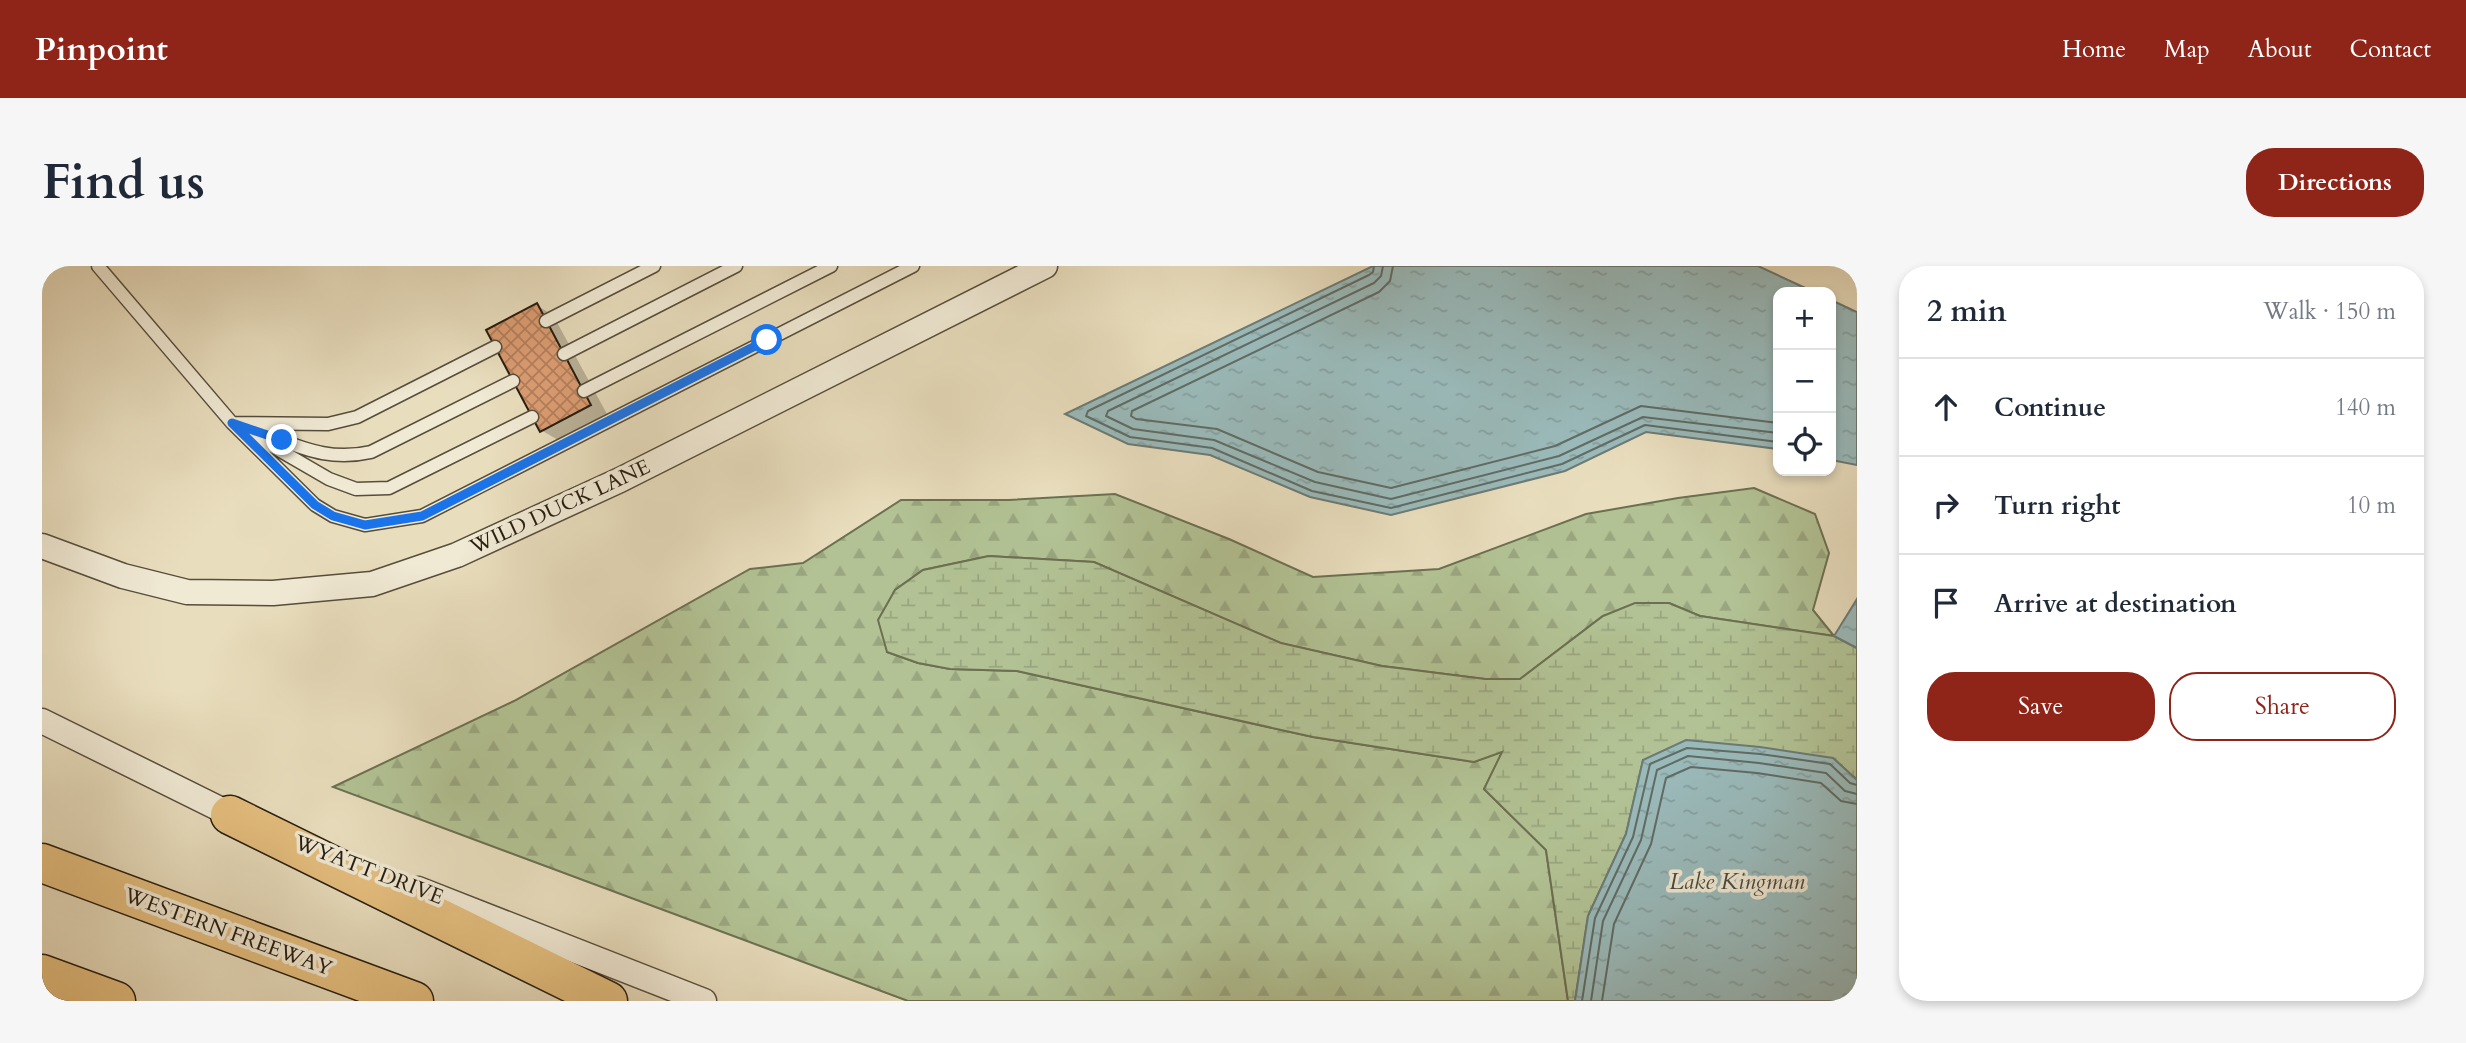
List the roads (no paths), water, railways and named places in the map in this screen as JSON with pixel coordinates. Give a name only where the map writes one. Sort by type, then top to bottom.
[{"type":"highway","points":[[230,815],[608,1001]]},
{"type":"highway","name":"WESTERN FREEWAY","points":[[42,863],[414,1001]]},
{"type":"highway","points":[[42,974],[116,1001]]},
{"type":"street","name":"WILD DUCK LANE","points":[[42,546],[123,576],[187,592],[273,593],[372,584],[457,555],[620,480],[1045,266]]},
{"type":"street","name":"WYATT DRIVE","points":[[42,721],[230,815],[704,1001]]},
{"type":"lane","points":[[98,266],[232,423],[315,505],[333,516],[365,525],[422,516],[913,266]]},
{"type":"lane","points":[[546,321],[654,266]]},
{"type":"lane","points":[[564,354],[736,266]]},
{"type":"lane","points":[[584,391],[831,266]]},
{"type":"lane","points":[[232,423],[328,424],[357,417],[495,347]]},
{"type":"lane","points":[[232,423],[334,457],[351,457],[371,452],[513,381]]},
{"type":"lane","points":[[232,423],[329,479],[356,489],[388,488],[532,417]]},
{"type":"water","points":[[1373,266],[1758,266],[1803,287],[1773,287],[1773,448],[1646,432],[1565,471],[1391,515],[1310,497],[1210,455],[1128,444],[1065,414]]},
{"type":"water","points":[[1836,302],[1857,312],[1857,465],[1836,461]]},
{"type":"water","points":[[1857,599],[1857,648],[1834,636]]},
{"type":"water","name":"Lake Kingman","points":[[1686,740],[1833,758],[1857,780],[1857,1001],[1575,1001],[1588,916],[1626,834],[1643,760]]}]
